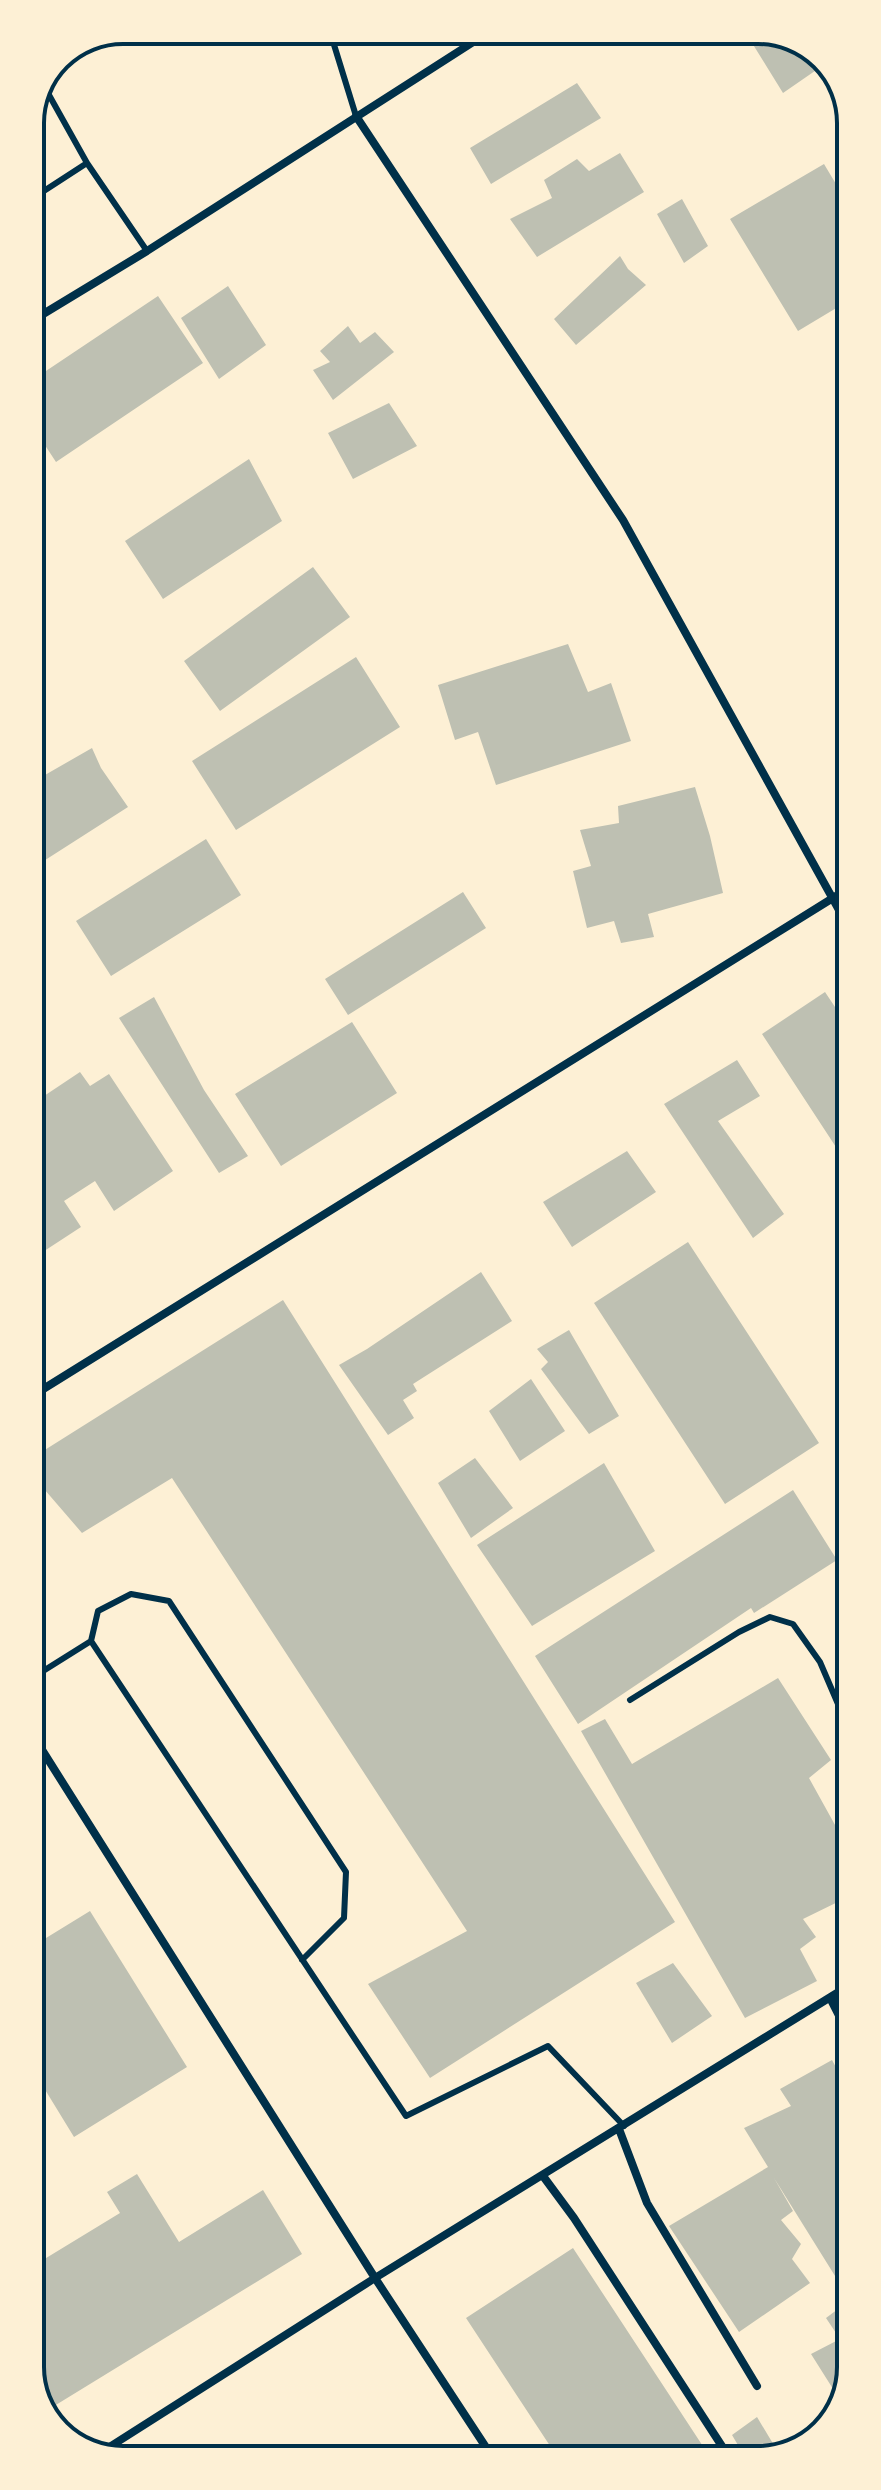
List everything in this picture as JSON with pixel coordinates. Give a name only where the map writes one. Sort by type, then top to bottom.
[{"type":"street","points":[[44,314],[470,44]]},
{"type":"street","points":[[356,116],[623,520],[837,909]]},
{"type":"street","points":[[44,1389],[837,895]]},
{"type":"street","points":[[44,1753],[375,2278],[485,2446]]},
{"type":"street","points":[[113,2445],[375,2278],[837,1993]]},
{"type":"street","points":[[830,1998],[837,2012]]},
{"type":"street","points":[[622,2127],[647,2203],[757,2386]]},
{"type":"street","points":[[543,2176],[574,2218],[722,2446]]},
{"type":"lane","points":[[333,44],[356,116]]},
{"type":"lane","points":[[49,96],[87,163],[147,251]]},
{"type":"lane","points":[[44,191],[87,163]]},
{"type":"lane","points":[[44,1670],[91,1641],[98,1611],[131,1594],[169,1601],[346,1872],[344,1918],[302,1960]]},
{"type":"lane","points":[[630,1700],[739,1632],[770,1617],[793,1624],[820,1662],[837,1702]]},
{"type":"lane","points":[[91,1641],[406,2116],[548,2046],[622,2127]]},
{"type":"building","points":[[753,44],[788,50],[816,70],[783,93]]},
{"type":"building","points":[[577,83],[601,118],[491,184],[470,148]]},
{"type":"building","points":[[620,153],[644,192],[537,257],[510,219],[552,198],[544,180],[577,159],[589,171]]},
{"type":"building","points":[[824,164],[837,186],[837,308],[798,331],[730,219]]},
{"type":"building","points":[[682,199],[708,246],[684,263],[657,214]]},
{"type":"building","points":[[620,256],[628,269],[646,285],[576,345],[554,319]]},
{"type":"building","points":[[228,286],[266,345],[219,379],[181,318]]},
{"type":"building","points":[[158,296],[203,363],[56,462],[44,444],[44,372]]},
{"type":"building","points":[[348,326],[360,343],[375,332],[394,352],[333,400],[313,370],[330,362],[320,351]]},
{"type":"building","points":[[389,403],[417,446],[353,479],[328,433]]},
{"type":"building","points":[[249,459],[282,521],[163,599],[125,541]]},
{"type":"building","points":[[313,567],[350,617],[220,711],[184,661]]},
{"type":"building","points":[[568,644],[588,692],[611,683],[631,741],[496,785],[478,732],[455,740],[438,685]]},
{"type":"building","points":[[356,657],[400,727],[236,830],[192,761]]},
{"type":"building","points":[[92,748],[101,768],[128,807],[44,861],[44,776]]},
{"type":"building","points":[[695,787],[723,893],[648,914],[654,937],[621,943],[614,921],[587,928],[573,871],[591,866],[580,830],[619,823],[618,806]]},
{"type":"building","points":[[206,839],[241,895],[111,976],[76,921]]},
{"type":"building","points":[[463,892],[486,928],[348,1015],[325,979]]},
{"type":"building","points":[[825,992],[837,1010],[837,1149],[762,1034]]},
{"type":"building","points":[[154,997],[204,1090],[248,1156],[219,1173],[119,1018]]},
{"type":"building","points":[[352,1022],[397,1093],[281,1166],[235,1094]]},
{"type":"building","points":[[737,1060],[760,1096],[718,1121],[784,1214],[753,1238],[664,1104]]},
{"type":"building","points":[[80,1072],[90,1086],[109,1074],[173,1171],[114,1211],[95,1181],[64,1201],[81,1227],[44,1251],[44,1096]]},
{"type":"building","points":[[627,1151],[656,1192],[572,1247],[543,1202]]},
{"type":"building","points":[[688,1242],[819,1443],[725,1504],[594,1303]]},
{"type":"building","points":[[481,1272],[512,1321],[413,1384],[417,1391],[403,1400],[414,1418],[388,1435],[339,1365]]},
{"type":"building","points":[[283,1300],[675,1922],[430,2078],[368,1984],[467,1931],[172,1478],[82,1533],[44,1489],[44,1450]]},
{"type":"building","points":[[569,1330],[619,1416],[589,1434],[541,1369],[548,1362],[537,1349]]},
{"type":"building","points":[[531,1379],[565,1431],[520,1461],[489,1411]]},
{"type":"building","points":[[475,1458],[513,1508],[471,1538],[438,1483]]},
{"type":"building","points":[[604,1463],[655,1551],[532,1626],[477,1545]]},
{"type":"building","points":[[793,1490],[837,1560],[754,1613],[751,1608],[578,1724],[535,1656]]},
{"type":"building","points":[[778,1678],[831,1760],[809,1778],[837,1829],[837,1902],[803,1919],[816,1937],[800,1949],[817,1981],[745,2018],[581,1731],[605,1719],[632,1764]]},
{"type":"building","points":[[90,1911],[187,2067],[74,2137],[44,2088],[44,1939]]},
{"type":"building","points":[[673,1963],[712,2016],[672,2043],[636,1983]]},
{"type":"building","points":[[832,2060],[837,2069],[837,2279],[774,2178],[793,2211],[781,2220],[801,2244],[792,2259],[810,2283],[739,2332],[669,2226],[768,2167],[744,2128],[791,2106],[780,2089]]},
{"type":"building","points":[[137,2174],[179,2242],[263,2190],[302,2254],[55,2406],[47,2387],[44,2367],[44,2259],[120,2213],[107,2192]]},
{"type":"building","points":[[573,2248],[703,2446],[550,2446],[466,2318]]},
{"type":"building","points":[[837,2310],[837,2334],[826,2318]]},
{"type":"building","points":[[837,2341],[833,2390],[811,2354]]},
{"type":"building","points":[[757,2417],[773,2444],[738,2446],[732,2435]]}]
